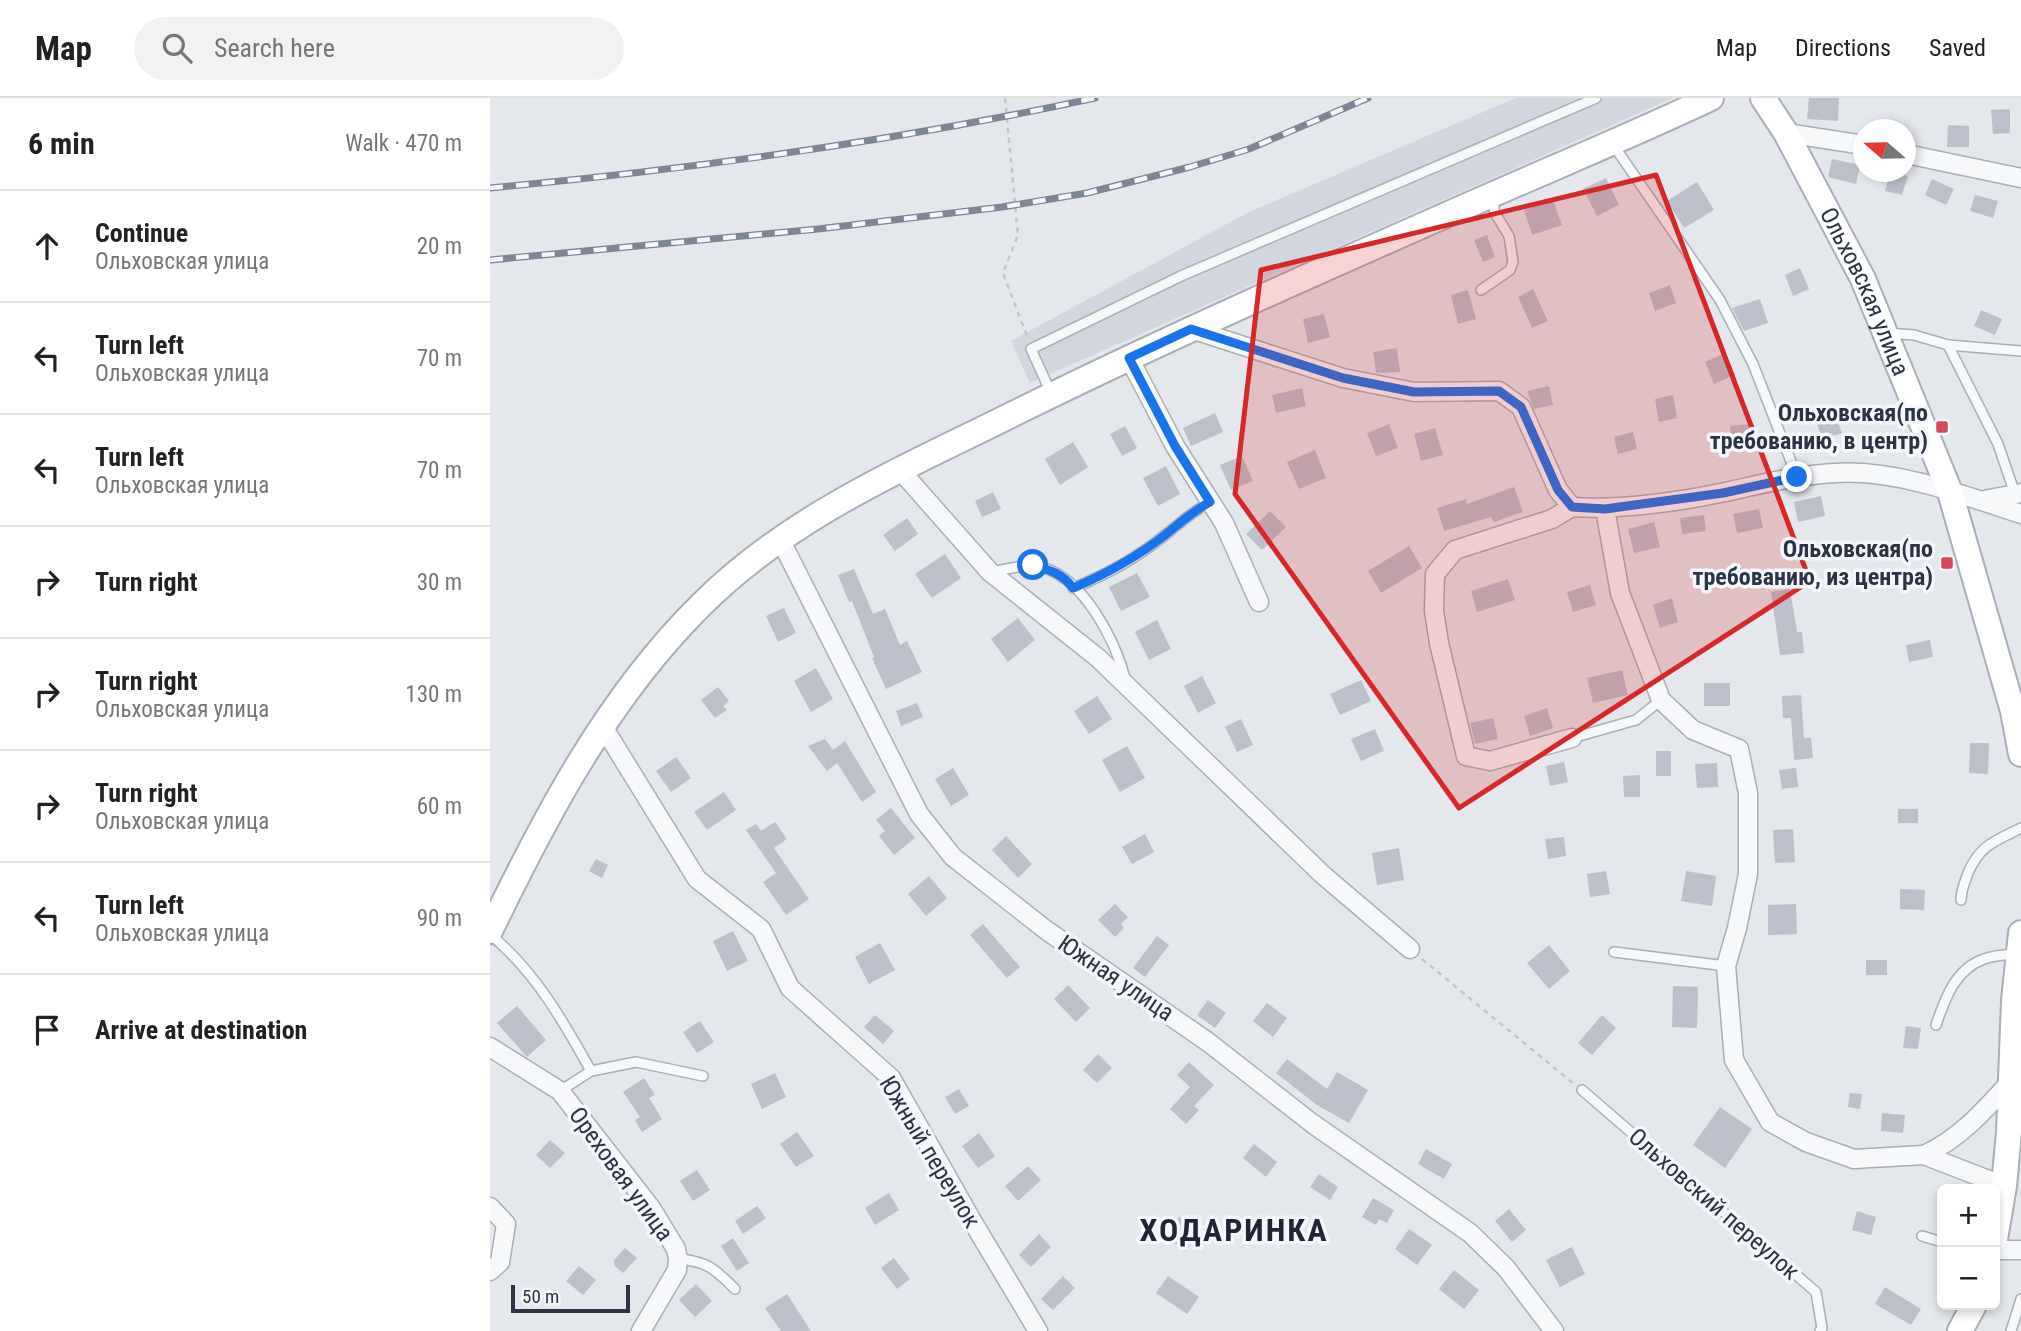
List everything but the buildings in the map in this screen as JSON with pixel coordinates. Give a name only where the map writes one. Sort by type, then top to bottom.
[{"type":"street","points":[[490,933],[552,809],[603,725],[671,636],[704,602],[780,539],[833,503],[1129,358],[1711,98]]},
{"type":"street","name":"Ольховская улица","points":[[1763,98],[1786,133],[1863,279],[1950,492],[2007,689],[2020,744]]},
{"type":"street","points":[[1786,133],[1853,143]]},
{"type":"street","points":[[1916,156],[2021,178]]},
{"type":"street","points":[[1191,329],[1343,378],[1414,392],[1499,391],[1521,407],[1558,490],[1572,507]]},
{"type":"street","points":[[1129,358],[1175,446],[1224,523],[1259,602]]},
{"type":"street","points":[[900,470],[990,572],[1126,684],[1323,876],[1410,949]]},
{"type":"street","points":[[1572,738],[1490,761],[1466,756],[1448,689],[1434,611],[1435,574],[1455,550],[1552,519],[1572,507],[1605,509],[1723,493],[1797,477],[1836,472],[1875,473],[2021,514]]},
{"type":"street","points":[[1980,501],[2017,494]]},
{"type":"street","points":[[1605,509],[1620,593],[1661,700],[1693,730],[1739,749],[1748,793],[1748,874],[1726,965],[1734,1060],[1770,1122],[1807,1142],[1854,1159],[1924,1155],[1941,1147],[1975,1121],[2010,1082]]},
{"type":"street","name":"Южная улица","points":[[780,539],[919,814],[953,857],[1045,930],[1208,1042],[1313,1124],[1470,1233],[1506,1268],[1554,1331]]},
{"type":"street","name":"Южный переулок","points":[[603,725],[697,879],[761,929],[790,988],[891,1078],[1038,1331]]},
{"type":"street","points":[[2000,1210],[2009,1132],[2020,943]]},
{"type":"street","name":"Ореховая улица","points":[[493,1053],[559,1091],[652,1208],[676,1250],[677,1270],[640,1331]]},
{"type":"street","points":[[1924,1155],[2004,1186]]},
{"type":"street","points":[[490,1207],[506,1224],[500,1262],[490,1271]]},
{"type":"street","points":[[2000,1250],[2021,1250]]},
{"type":"street","points":[[1960,1331],[1971,1310]]},
{"type":"lane","points":[[1052,395],[1031,349],[1181,276],[1596,98]]},
{"type":"lane","points":[[1613,144],[1720,300],[1753,364],[1797,477]]},
{"type":"lane","points":[[1481,290],[1510,270],[1513,262],[1509,236],[1496,213],[1491,195]]},
{"type":"lane","points":[[1885,333],[1914,335],[1948,345],[2021,351]]},
{"type":"lane","points":[[1948,345],[1998,443],[2017,494],[2021,514]]},
{"type":"lane","points":[[1073,588],[1098,578],[1129,560],[1165,535],[1190,513],[1210,502]]},
{"type":"lane","points":[[990,572],[1033,565],[1066,578],[1096,611],[1120,658],[1126,684]]},
{"type":"lane","points":[[1572,738],[1636,720],[1661,700]]},
{"type":"lane","points":[[1961,900],[1961,891],[1976,856],[1989,843],[2021,828]]},
{"type":"lane","points":[[490,933],[515,955],[558,1011],[592,1071]]},
{"type":"lane","points":[[1936,1025],[1949,989],[1959,975],[1983,959],[2020,943]]},
{"type":"lane","points":[[1614,952],[1726,965]]},
{"type":"lane","points":[[559,1091],[592,1071],[636,1062],[703,1076]]},
{"type":"lane","name":"Ольховский переулок","points":[[1582,1090],[1816,1292],[1822,1328],[1820,1331]]},
{"type":"lane","points":[[1922,1236],[1937,1240]]},
{"type":"lane","points":[[678,1259],[699,1260],[717,1271],[735,1289]]},
{"type":"lane","points":[[2011,1331],[2021,1299]]},
{"type":"path","points":[[1005,98],[1018,235],[1003,273],[1031,349]]},
{"type":"path","points":[[1410,949],[1582,1090]]},
{"type":"highlighted area","points":[[1656,175],[1810,581],[1459,808],[1235,494],[1261,270]]},
{"type":"shaded area","points":[[1516,98],[1673,98],[1030,383],[1011,341],[1249,212]]},
{"type":"railway","points":[[490,188],[794,152],[945,128],[1095,98]]},
{"type":"railway","points":[[490,260],[818,229],[1002,207],[1087,193],[1249,149],[1368,98]]},
{"type":"place","name":"Ольховская(по требованию, в центр)","points":[[1942,427]]},
{"type":"place","name":"Ольховская(по требованию, из центра)","points":[[1947,563]]},
{"type":"district","name":"ХОДАРИНКА","points":[[1234,1230]]},
{"type":"route","points":[[1033,565],[1066,578],[1073,588],[1098,578],[1129,560],[1165,535],[1190,513],[1210,502],[1175,446],[1129,358],[1191,329],[1343,378],[1414,392],[1499,391],[1521,407],[1558,490],[1572,507],[1605,509],[1723,493],[1797,477]]}]
